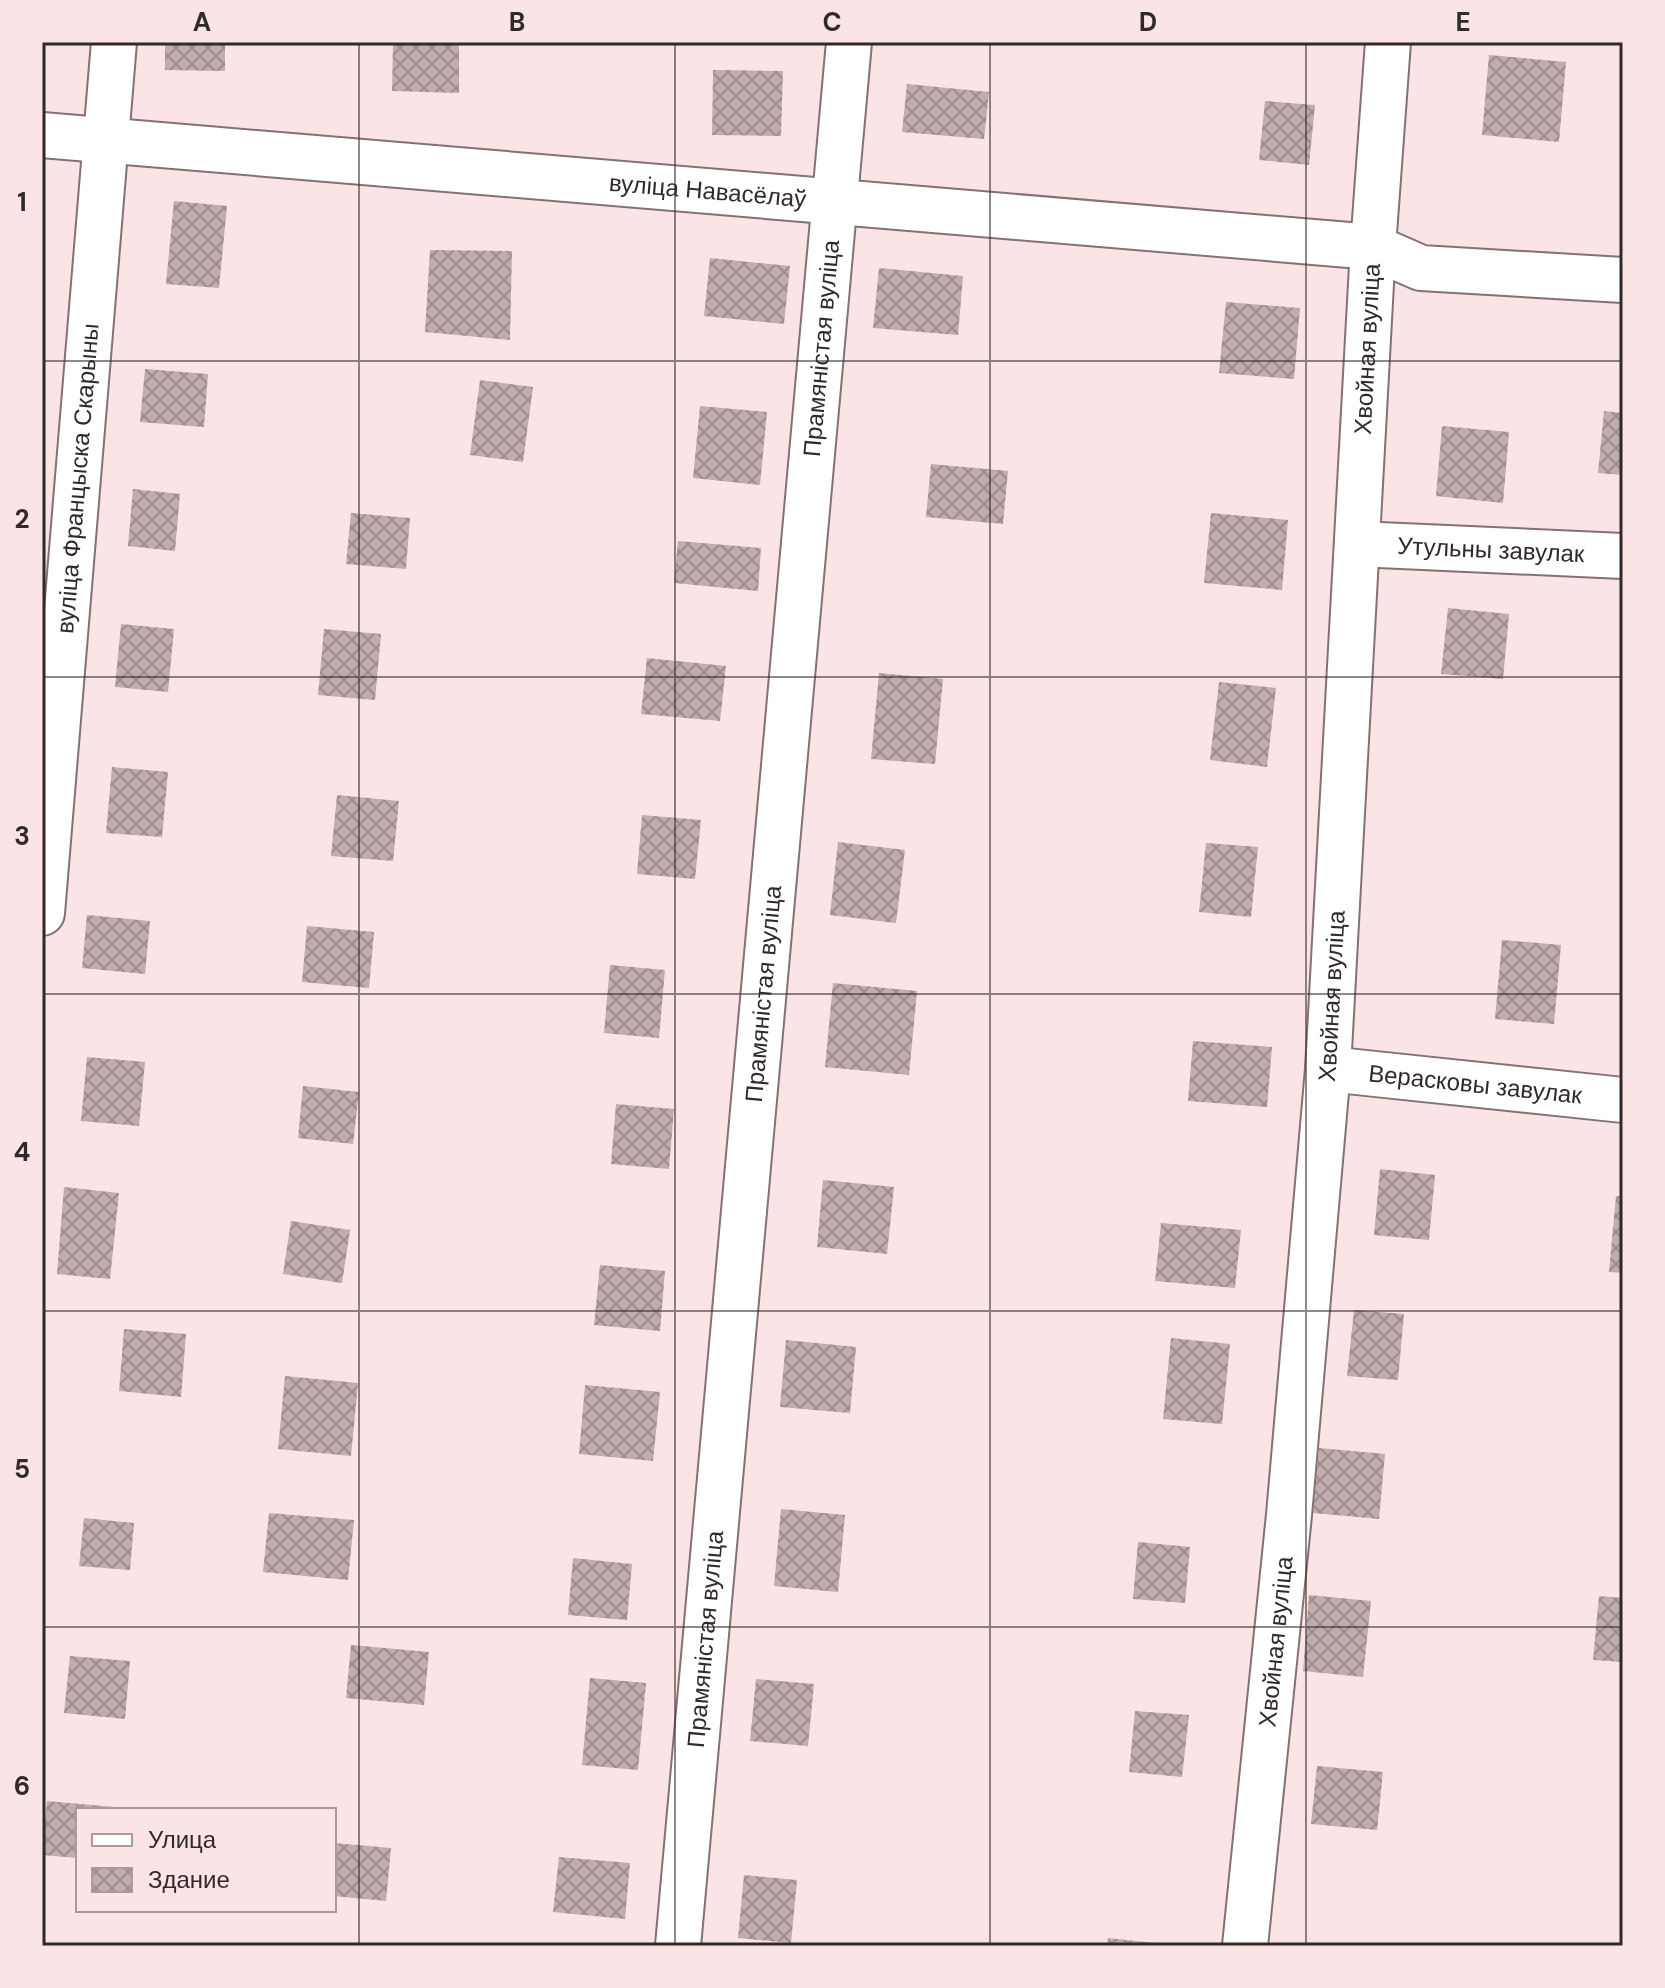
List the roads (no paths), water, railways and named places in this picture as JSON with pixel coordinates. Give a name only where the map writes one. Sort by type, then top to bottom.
[{"type":"street","name":"вуліца Францыска Скарыны","points":[[42,913],[114,42]]},
{"type":"street","name":"Прамяністая вуліца","points":[[678,1946],[849,42]]},
{"type":"street","name":"Хвойная вуліца","points":[[1245,1946],[1289,1515],[1328,1069],[1373,247],[1388,42]]},
{"type":"street","name":"вуліца Навасёлаў","points":[[42,135],[1373,247],[1421,268],[1623,280]]},
{"type":"street","name":"Утульны завулак","points":[[1357,544],[1623,556]]},
{"type":"street","name":"Верасковы завулак","points":[[1328,1069],[1623,1100]]}]
